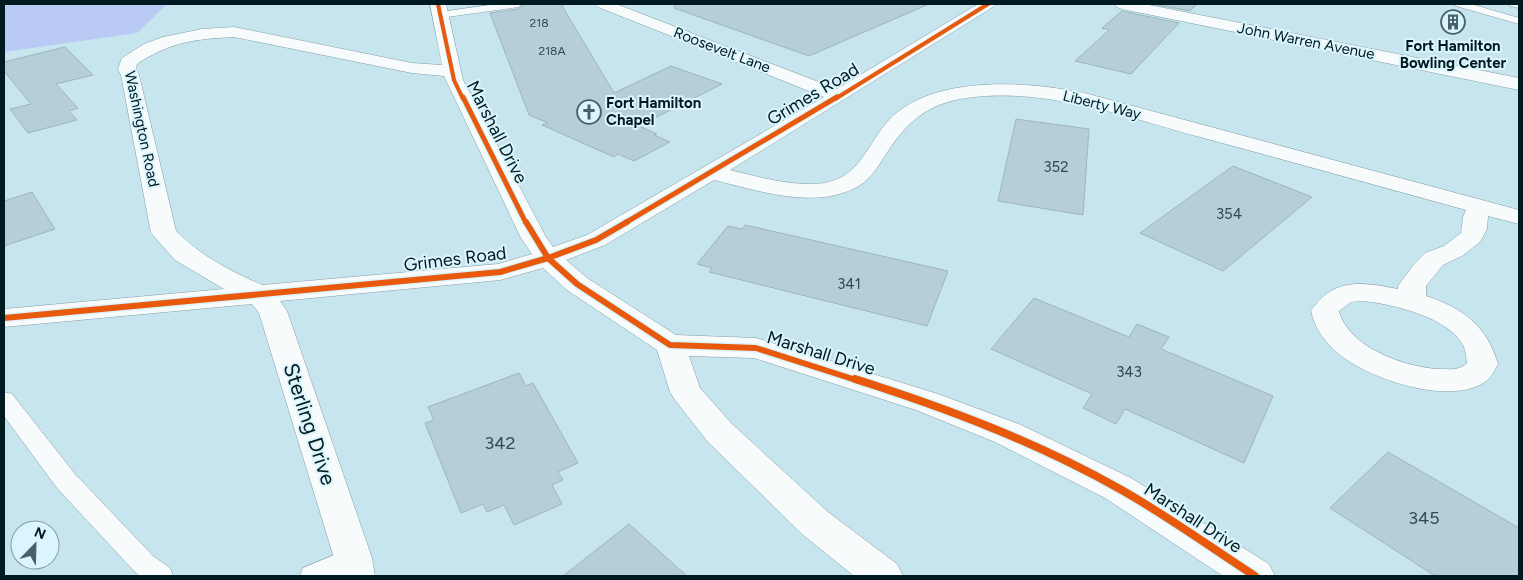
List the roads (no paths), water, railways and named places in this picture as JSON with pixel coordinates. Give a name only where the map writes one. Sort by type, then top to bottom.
[{"type":"street","name":"Roosevelt Lane","points":[[604,4],[840,96]]},
{"type":"street","name":"Grimes Road","points":[[5,320],[500,272],[548,258],[596,240],[840,96],[988,4]]},
{"type":"street","name":"John Warren Avenue","points":[[1122,4],[1519,84]]},
{"type":"street","name":"Marshall Drive","points":[[439,9],[451,70],[534,238],[548,258],[577,284],[670,345],[756,348],[926,402],[1006,433],[1118,488],[1255,576]]},
{"type":"street","name":"Washington Road","points":[[260,295],[221,277],[184,254],[164,233],[130,75],[126,69],[128,62],[150,48],[169,41],[202,34],[234,32],[412,68],[451,70]]},
{"type":"street","name":"Liberty Way","points":[[711,172],[770,185],[804,190],[835,188],[855,181],[896,125],[911,111],[928,102],[980,91],[1021,91],[1053,93],[1086,99],[1519,217]]},
{"type":"street","points":[[1412,300],[1412,286],[1424,269],[1434,259],[1453,251],[1471,237],[1475,229],[1475,217],[1480,207]]},
{"type":"street","points":[[1363,292],[1387,294],[1412,300],[1457,322],[1473,336],[1482,351],[1483,364],[1475,374],[1459,380],[1436,380],[1410,375],[1383,366],[1358,353],[1339,338],[1328,324],[1325,311],[1331,300],[1344,294],[1363,292]]},
{"type":"street","name":"Sterling Drive","points":[[260,295],[273,311],[280,331],[354,567]]},
{"type":"street","points":[[670,345],[686,392],[720,433],[815,523],[883,576]]},
{"type":"lane","points":[[439,9],[518,4]]},
{"type":"lane","points":[[1460,4],[1519,21]]},
{"type":"lane","points":[[1514,4],[1519,5]]},
{"type":"lane","points":[[4,400],[66,481],[144,564],[160,576]]},
{"type":"lane","name":"Sterling Drive","points":[[313,576],[354,567]]},
{"type":"place","name":"Fort Hamilton Bowling Center","points":[[1453,22]]},
{"type":"place","name":"Fort Hamilton Chapel","points":[[589,112]]}]
